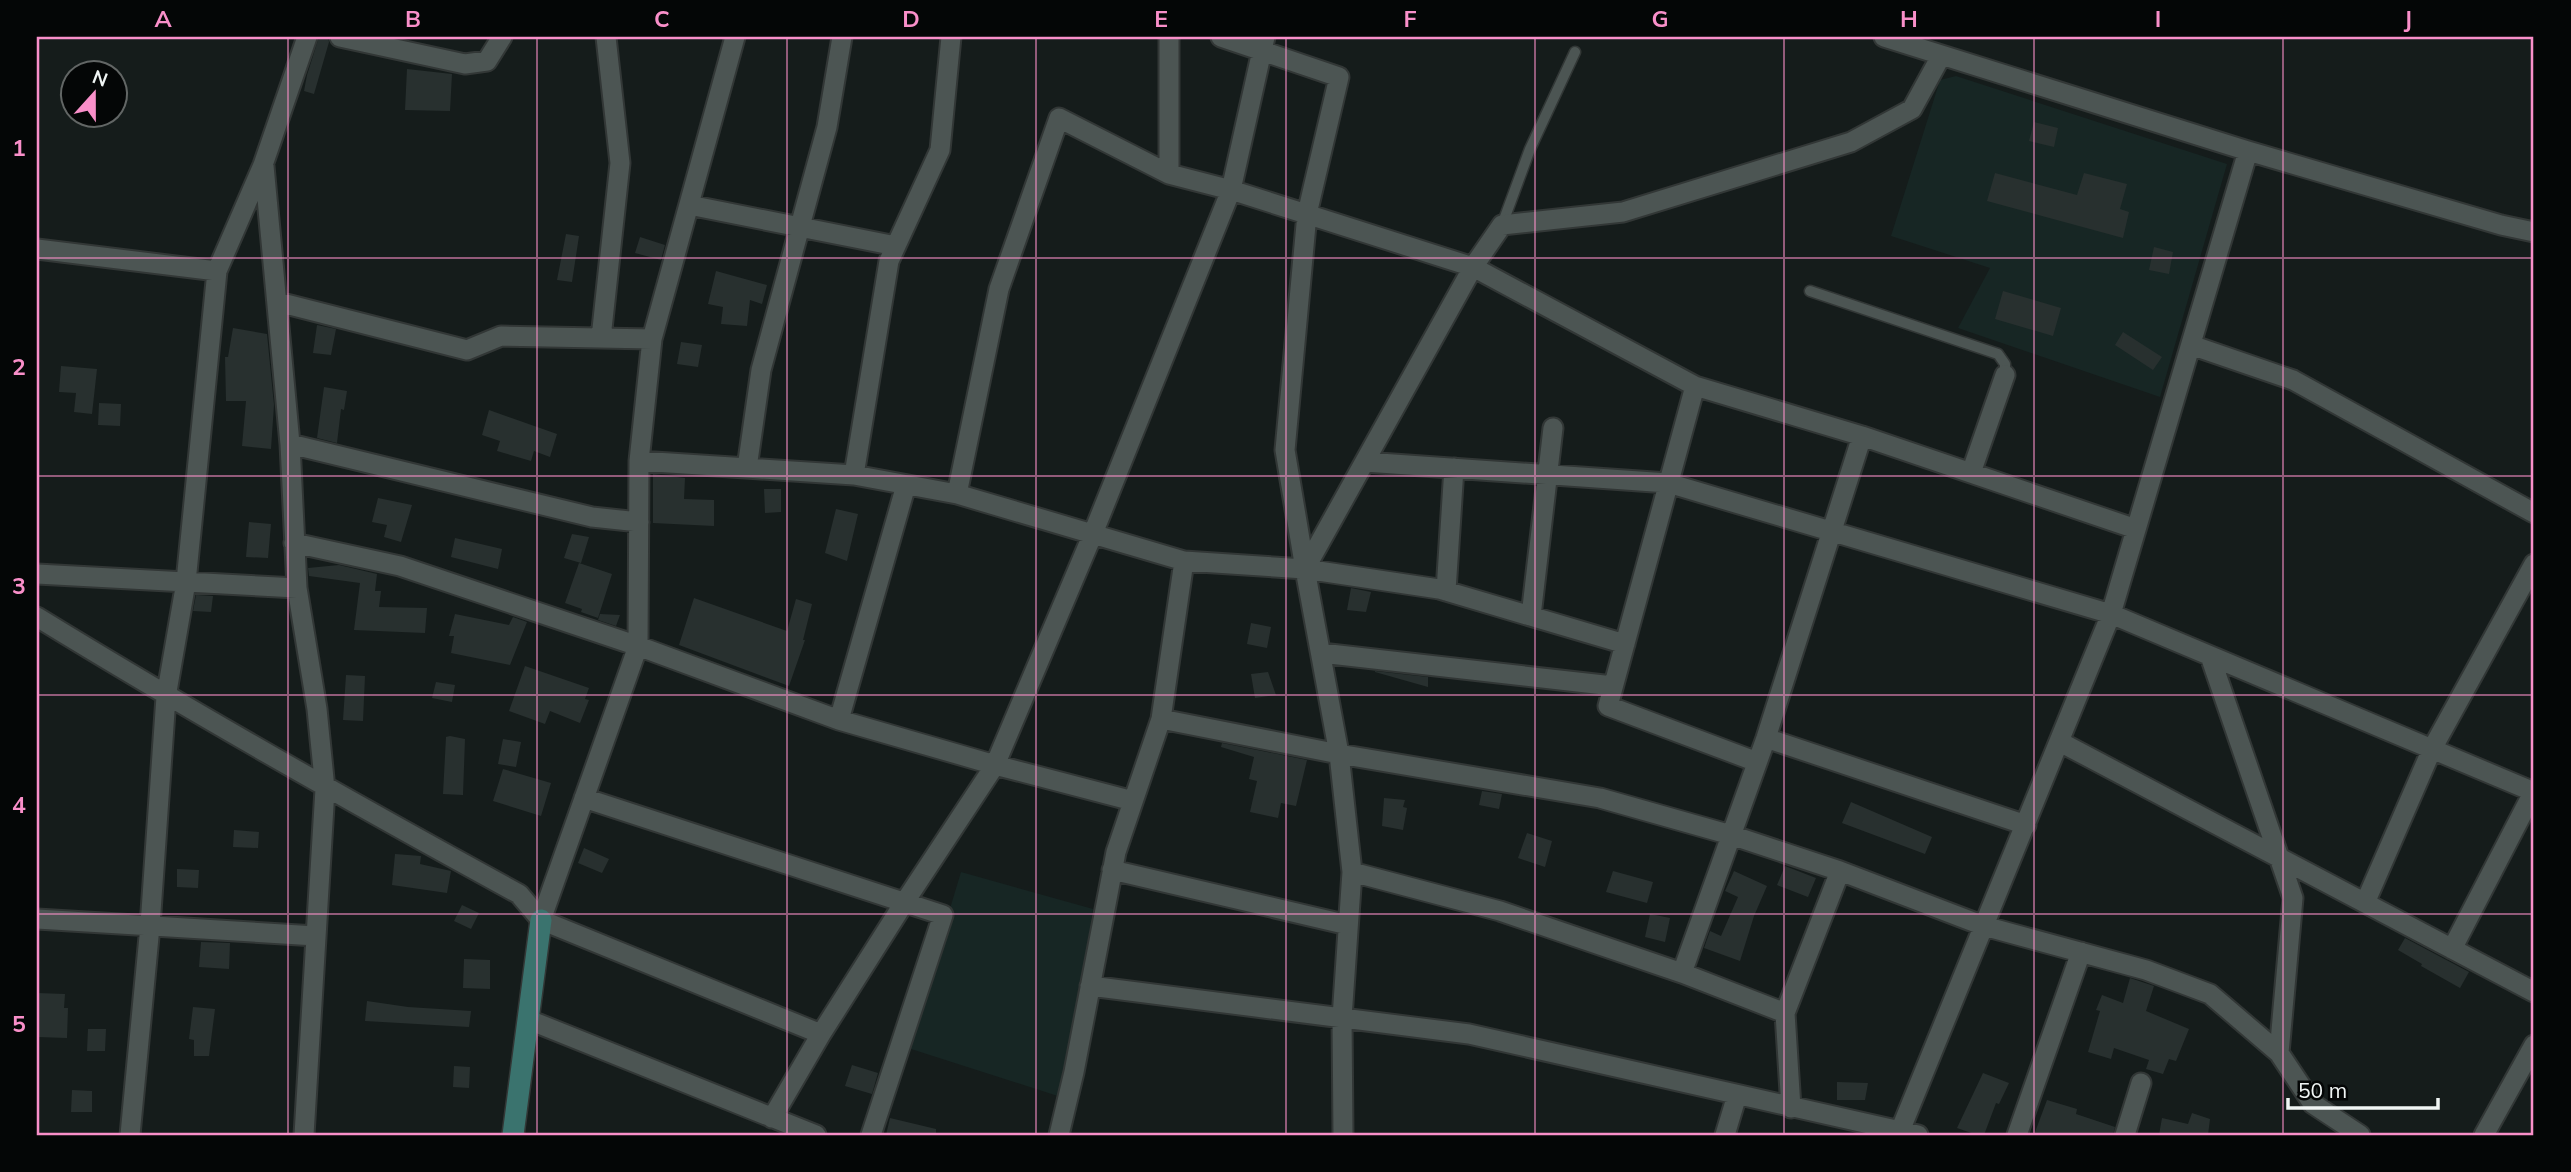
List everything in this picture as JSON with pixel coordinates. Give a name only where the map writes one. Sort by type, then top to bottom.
[{"type":"street","points":[[130,1135],[150,926],[166,696],[186,582],[217,271],[264,165],[307,37]]},
{"type":"street","points":[[340,37],[386,42],[466,64],[487,61],[502,37]]},
{"type":"street","points":[[601,338],[620,163],[606,37]]},
{"type":"street","points":[[513,1135],[541,920],[638,646],[639,461],[652,339],[735,37]]},
{"type":"street","points":[[747,468],[761,370],[827,127],[842,37]]},
{"type":"street","points":[[853,475],[889,261],[940,150],[951,37]]},
{"type":"street","points":[[1169,37],[1169,174]]},
{"type":"street","points":[[1221,37],[1263,44],[1339,77],[1307,214],[1285,450],[1339,754],[1352,872],[1342,1018],[1343,1135]]},
{"type":"street","points":[[1884,37],[2248,151],[2501,225],[2534,232]]},
{"type":"street","points":[[772,1118],[821,1034],[995,765],[1093,536],[1231,190],[1263,44]]},
{"type":"street","points":[[1305,569],[1473,267],[1502,225],[1623,212],[1851,142],[1912,110],[1941,56]]},
{"type":"street","points":[[957,495],[999,289],[1059,118],[1169,174],[1231,190],[1473,267],[1695,387],[1862,436],[2136,529]]},
{"type":"street","points":[[1090,986],[1469,1034],[1791,1108],[1835,1127],[1909,1133],[1984,926],[2111,614],[2248,151]]},
{"type":"street","points":[[264,165],[290,444],[297,588],[317,709],[326,789],[304,1135]]},
{"type":"street","points":[[689,205],[896,246]]},
{"type":"street","points":[[37,249],[217,271]]},
{"type":"street","points":[[278,302],[467,350],[501,336],[652,339]]},
{"type":"street","points":[[2191,345],[2293,380],[2534,513]]},
{"type":"street","points":[[1972,473],[2005,375]]},
{"type":"street","points":[[1695,387],[1608,706],[1757,762]]},
{"type":"street","points":[[1531,616],[1553,428]]},
{"type":"street","points":[[1682,973],[1766,737],[1862,436]]},
{"type":"street","points":[[290,444],[592,517],[639,522]]},
{"type":"street","points":[[639,461],[853,475],[957,495],[1184,561],[1305,569],[1446,591],[1625,644]]},
{"type":"street","points":[[1365,462],[1668,483],[2111,614],[2534,792],[2452,949]]},
{"type":"street","points":[[1446,591],[1454,468]]},
{"type":"street","points":[[839,720],[906,485]]},
{"type":"street","points":[[294,543],[400,566],[638,646],[839,720],[1133,801]]},
{"type":"street","points":[[1059,1135],[1116,852],[1161,719],[1184,561]]},
{"type":"street","points":[[2365,903],[2432,749],[2534,564]]},
{"type":"street","points":[[37,574],[297,588]]},
{"type":"street","points":[[37,617],[326,789],[519,894],[541,920],[821,1034]]},
{"type":"street","points":[[1321,653],[1613,686]]},
{"type":"street","points":[[2210,656],[2292,898],[2279,1053]]},
{"type":"street","points":[[1161,719],[1339,754],[1600,798],[1731,835],[1984,926],[2146,971],[2210,994],[2279,1053],[2313,1104],[2360,1135]]},
{"type":"street","points":[[1766,737],[2026,825]]},
{"type":"street","points":[[2060,742],[2534,992]]},
{"type":"street","points":[[584,798],[943,915],[871,1135]]},
{"type":"street","points":[[1112,870],[1348,925]]},
{"type":"street","points":[[1352,872],[1500,911],[1682,973],[1786,1013]]},
{"type":"street","points":[[1791,1108],[1786,1013],[1840,872]]},
{"type":"street","points":[[37,919],[316,936]]},
{"type":"street","points":[[2017,1135],[2081,952]]},
{"type":"street","points":[[529,1020],[816,1135]]},
{"type":"street","points":[[2484,1135],[2534,1045]]},
{"type":"street","points":[[2125,1135],[2141,1083]]},
{"type":"street","points":[[1725,1135],[1737,1095]]},
{"type":"lane","points":[[1502,225],[1530,149],[1576,52]]},
{"type":"lane","points":[[1810,291],[1998,354],[2005,364],[2005,375]]},
{"type":"shaded area","points":[[1956,76],[2227,164],[2160,397],[1958,328],[1990,268],[1891,236],[1940,80]]},
{"type":"shaded area","points":[[961,872],[1093,909],[1064,1098],[908,1048]]},
{"type":"building","points":[[319,37],[328,37],[329,42],[314,94],[304,91]]},
{"type":"building","points":[[407,69],[452,74],[450,111],[405,110]]},
{"type":"building","points":[[2034,122],[2058,128],[2054,147],[2029,141]]},
{"type":"building","points":[[1995,173],[2077,195],[2084,173],[2127,184],[2120,209],[2129,212],[2123,238],[1987,201]]},
{"type":"building","points":[[566,234],[579,236],[572,282],[557,280]]},
{"type":"building","points":[[640,237],[665,245],[661,260],[635,253]]},
{"type":"building","points":[[2154,247],[2173,252],[2169,274],[2149,270]]},
{"type":"building","points":[[716,271],[767,285],[762,304],[750,300],[747,326],[721,324],[723,307],[708,304]]},
{"type":"building","points":[[2003,291],[2061,308],[2053,336],[1995,319]]},
{"type":"building","points":[[317,325],[336,329],[331,355],[313,353]]},
{"type":"building","points":[[233,328],[267,334],[274,405],[271,449],[242,446],[246,401],[226,401],[225,357],[228,357]]},
{"type":"building","points":[[2123,332],[2162,357],[2153,370],[2115,345]]},
{"type":"building","points":[[681,342],[702,345],[698,367],[677,364]]},
{"type":"building","points":[[61,366],[97,369],[92,414],[74,412],[76,393],[59,392]]},
{"type":"building","points":[[324,387],[347,391],[344,410],[341,409],[337,443],[317,438]]},
{"type":"building","points":[[99,403],[121,404],[120,426],[98,425]]},
{"type":"building","points":[[489,410],[557,434],[550,457],[534,451],[531,461],[497,451],[500,441],[482,435]]},
{"type":"building","points":[[653,474],[685,478],[684,499],[714,500],[714,526],[653,523]]},
{"type":"building","points":[[764,489],[781,489],[781,512],[765,513]]},
{"type":"building","points":[[378,498],[412,505],[401,542],[384,537],[387,525],[372,522]]},
{"type":"building","points":[[836,509],[858,514],[847,561],[825,553]]},
{"type":"building","points":[[249,522],[271,524],[268,558],[246,557]]},
{"type":"building","points":[[572,534],[589,537],[581,563],[564,558]]},
{"type":"building","points":[[455,538],[502,549],[498,569],[451,557]]},
{"type":"building","points":[[579,563],[612,574],[598,618],[565,603]]},
{"type":"building","points":[[339,565],[377,574],[375,591],[381,591],[379,607],[427,608],[425,633],[354,630],[360,583],[309,576],[308,568]]},
{"type":"building","points":[[1351,588],[1371,592],[1366,612],[1347,610]]},
{"type":"building","points":[[196,595],[213,596],[211,612],[193,611]]},
{"type":"building","points":[[694,598],[787,631],[796,599],[812,604],[805,640],[789,686],[679,645]]},
{"type":"building","points":[[455,614],[509,625],[513,617],[527,622],[510,665],[451,653],[454,636],[449,636]]},
{"type":"building","points":[[600,614],[620,615],[616,626],[598,620]]},
{"type":"building","points":[[1251,623],[1271,627],[1267,648],[1247,644]]},
{"type":"building","points":[[525,666],[589,688],[585,699],[589,700],[580,723],[550,711],[545,724],[509,711]]},
{"type":"building","points":[[1268,672],[1276,695],[1255,698],[1251,674]]},
{"type":"building","points":[[1375,672],[1428,677],[1428,687]]},
{"type":"building","points":[[346,675],[365,676],[363,721],[343,720]]},
{"type":"building","points":[[436,682],[455,685],[452,702],[432,698]]},
{"type":"building","points":[[446,737],[465,739],[463,795],[443,794]]},
{"type":"building","points":[[503,739],[521,742],[516,767],[498,764]]},
{"type":"building","points":[[1222,743],[1307,760],[1296,806],[1281,803],[1278,818],[1250,812],[1257,781],[1249,779],[1254,757],[1221,747]]},
{"type":"building","points":[[503,769],[551,783],[541,816],[493,801]]},
{"type":"building","points":[[1482,791],[1502,794],[1499,809],[1479,805]]},
{"type":"building","points":[[1384,798],[1405,800],[1403,807],[1407,808],[1403,830],[1382,826]]},
{"type":"building","points":[[1851,802],[1932,837],[1925,854],[1842,823]]},
{"type":"building","points":[[234,830],[259,832],[258,848],[233,847]]},
{"type":"building","points":[[1527,833],[1552,841],[1545,867],[1518,858]]},
{"type":"building","points":[[584,848],[609,859],[602,873],[578,863]]},
{"type":"building","points":[[395,854],[421,856],[420,864],[451,871],[447,893],[392,885]]},
{"type":"building","points":[[1785,866],[1816,878],[1808,897],[1777,885]]},
{"type":"building","points":[[177,869],[199,870],[198,888],[177,887]]},
{"type":"building","points":[[1613,871],[1653,882],[1647,903],[1606,892]]},
{"type":"building","points":[[1734,871],[1767,886],[1740,961],[1704,948],[1710,931],[1721,936],[1738,897],[1725,891]]},
{"type":"building","points":[[462,905],[479,913],[471,929],[454,921]]},
{"type":"building","points":[[1650,914],[1670,918],[1665,942],[1645,937]]},
{"type":"building","points":[[2405,938],[2469,972],[2460,988],[2398,950]]},
{"type":"building","points":[[201,942],[230,943],[229,969],[199,967]]},
{"type":"building","points":[[464,959],[490,960],[490,989],[463,988]]},
{"type":"building","points":[[2130,978],[2154,986],[2146,1011],[2189,1029],[2176,1061],[2169,1059],[2163,1074],[2146,1069],[2149,1060],[2114,1048],[2111,1059],[2088,1052],[2100,1011],[2096,1010],[2102,995],[2123,1003]]},
{"type":"building","points":[[37,993],[65,994],[64,1008],[68,1008],[67,1038],[38,1037]]},
{"type":"building","points":[[367,1001],[471,1011],[469,1027],[365,1021]]},
{"type":"building","points":[[193,1007],[215,1009],[209,1056],[194,1056],[194,1040],[189,1039]]},
{"type":"building","points":[[88,1029],[106,1029],[105,1051],[87,1051]]},
{"type":"building","points":[[852,1065],[878,1073],[872,1094],[845,1086]]},
{"type":"building","points":[[454,1066],[470,1067],[469,1088],[453,1087]]},
{"type":"building","points":[[1983,1073],[2009,1083],[1999,1104],[1996,1103],[1984,1135],[1977,1135],[1957,1128]]},
{"type":"building","points":[[1837,1082],[1868,1083],[1865,1100],[1837,1100]]},
{"type":"building","points":[[72,1090],[92,1091],[92,1112],[71,1112]]},
{"type":"building","points":[[2047,1100],[2077,1109],[2076,1114],[2115,1127],[2113,1135],[2034,1135]]},
{"type":"building","points":[[2192,1113],[2210,1119],[2208,1135],[2159,1135],[2162,1118],[2188,1124]]},
{"type":"building","points":[[890,1118],[936,1129],[936,1135],[886,1135]]}]
